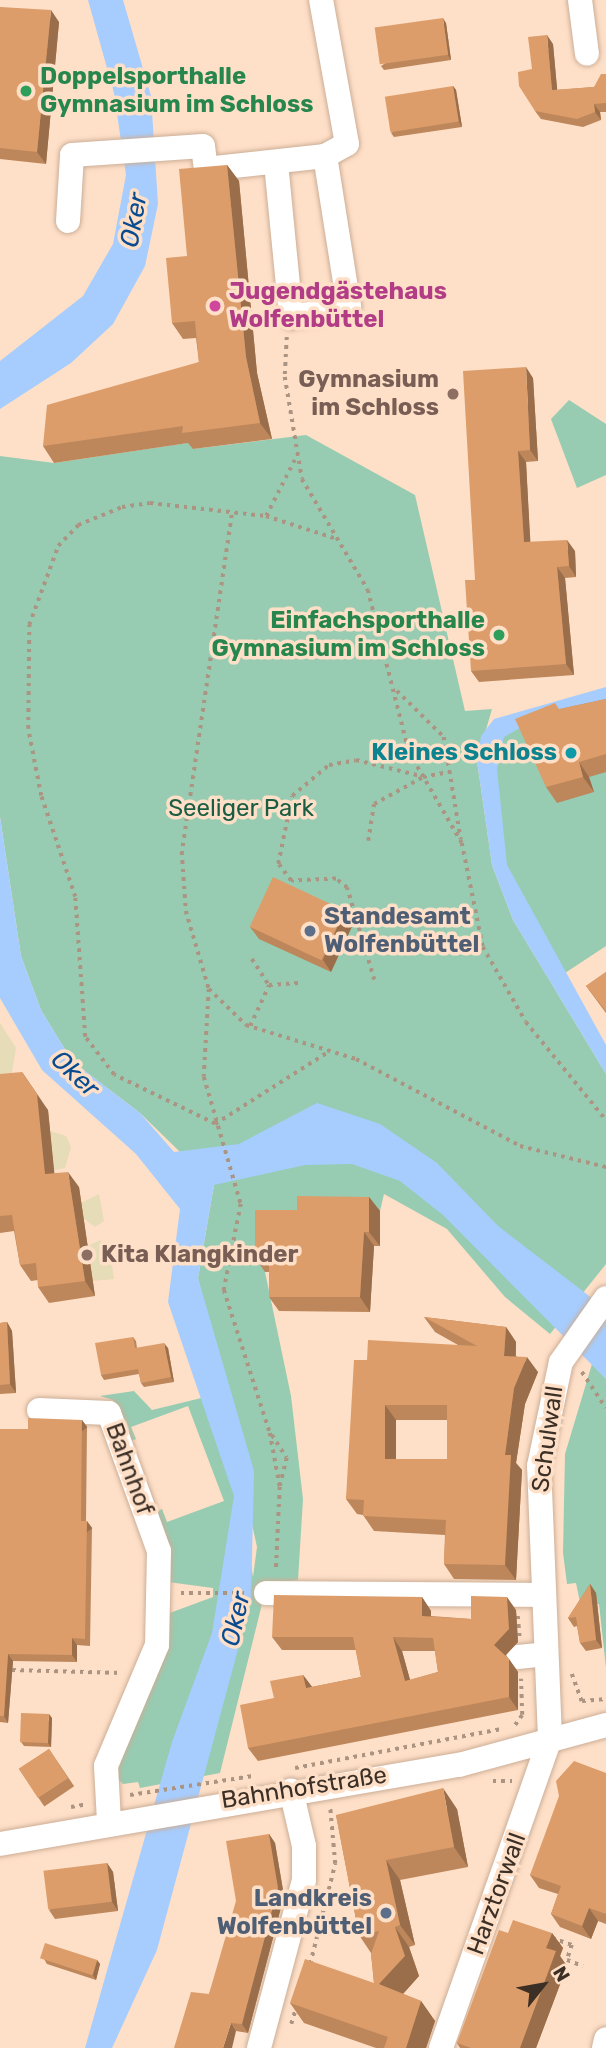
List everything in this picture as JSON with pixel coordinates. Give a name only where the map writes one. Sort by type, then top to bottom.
[{"type":"street","points":[[68,221],[72,155],[203,146],[206,169],[325,156],[347,144],[321,0]]},
{"type":"street","points":[[580,0],[587,54]]},
{"type":"street","points":[[276,163],[291,317],[349,307],[325,156]]},
{"type":"street","name":"Schulwall","points":[[550,1738],[540,1595],[539,1466],[565,1356],[604,1301]]},
{"type":"street","name":"Bahnhof","points":[[38,1410],[108,1413],[159,1551],[157,1645],[106,1766],[109,1822]]},
{"type":"street","points":[[271,1593],[540,1595]]},
{"type":"street","points":[[518,1657],[546,1654]]},
{"type":"street","name":"Bahnhofstraße","points":[[0,1844],[109,1822],[139,1805],[288,1780],[458,1765],[606,1725]]},
{"type":"street","name":"Harztorwall","points":[[441,2048],[550,1738]]},
{"type":"street","points":[[258,2048],[304,1880],[304,1846],[288,1780]]},
{"type":"street","points":[[604,2048],[606,2039]]},
{"type":"path","points":[[291,317],[285,377],[296,457],[302,479],[368,590],[396,689],[405,740],[462,843]]},
{"type":"path","points":[[266,516],[296,457]]},
{"type":"path","points":[[215,1124],[114,1075],[85,1037],[75,897],[41,796],[25,669],[44,570],[78,525],[150,503],[232,515],[266,516],[337,539]]},
{"type":"path","points":[[232,515],[182,852],[186,911],[209,989],[204,1077],[241,1212],[224,1290],[270,1433],[280,1487]]},
{"type":"path","points":[[396,689],[444,737],[482,947],[501,986],[606,1120]]},
{"type":"path","points":[[374,980],[347,888],[336,879],[290,881],[278,864],[292,796],[329,765],[356,760],[423,776]]},
{"type":"path","points":[[368,841],[374,804],[423,776],[450,771]]},
{"type":"path","points":[[251,959],[269,985]]},
{"type":"path","points":[[269,985],[299,983]]},
{"type":"path","points":[[250,1026],[269,985]]},
{"type":"path","points":[[209,989],[250,1026],[365,1064],[520,1146],[606,1167]]},
{"type":"path","points":[[215,1124],[328,1052]]},
{"type":"path","points":[[565,1356],[580,1370],[606,1408]]},
{"type":"path","points":[[159,1593],[271,1593],[280,1487],[287,1458],[270,1433]]},
{"type":"path","points":[[12,1670],[144,1674]]},
{"type":"path","points":[[288,1780],[514,1726]]},
{"type":"path","points":[[139,1805],[217,1791],[260,1775]]},
{"type":"path","points":[[308,1970],[335,1864],[329,1805]]},
{"type":"path","points":[[548,1936],[572,1945],[567,1960],[583,1966]]},
{"type":"path","points":[[287,2035],[299,1996]]},
{"type":"green space","points":[[569,400],[606,424],[606,475],[577,488],[551,419]]},
{"type":"green space","name":"Seeliger Park","points":[[306,435],[415,495],[465,711],[492,709],[477,761],[492,865],[513,920],[606,1074],[606,1264],[550,1334],[505,1297],[447,1229],[384,1194],[380,1211],[266,1225],[265,1272],[291,1396],[303,1499],[298,1580],[267,1584],[220,1773],[140,1788],[138,1782],[123,1784],[116,1777],[167,1614],[213,1597],[213,1588],[168,1582],[154,1513],[162,1509],[167,1522],[224,1501],[188,1406],[131,1427],[136,1439],[128,1442],[113,1400],[100,1396],[134,1391],[152,1410],[222,1393],[253,1577],[257,1547],[198,1278],[214,1185],[140,1113],[72,1061],[41,1010],[21,956],[0,817],[0,456],[54,463],[194,442],[193,449]]},
{"type":"green space","points":[[606,696],[606,946],[559,977],[510,886],[490,774],[502,726]]},
{"type":"green space","points":[[592,1364],[606,1379],[606,1668],[599,1604],[581,1607],[576,1583],[567,1584],[563,1553],[565,1454]]},
{"type":"sand","points":[[0,1023],[16,1048],[9,1089],[0,1088]]},
{"type":"sand","points":[[50,1131],[66,1136],[71,1147],[65,1168],[54,1170]]},
{"type":"sand","points":[[99,1194],[104,1221],[95,1227],[83,1218],[81,1203]]},
{"type":"sand","points":[[100,1240],[110,1250],[114,1279],[93,1281],[88,1246]]},
{"type":"water","name":"Oker","points":[[88,0],[123,0],[151,96],[158,204],[145,266],[113,324],[71,363],[0,409],[0,361],[83,296],[113,244],[126,175],[114,93]]},
{"type":"water","points":[[606,687],[606,704],[534,720],[504,737],[497,769],[507,865],[606,1045],[606,1074],[513,920],[492,865],[477,761],[481,736],[494,719]]},
{"type":"water","name":"Oker","points":[[0,817],[21,956],[41,1010],[72,1061],[140,1113],[174,1152],[239,1144],[317,1103],[380,1124],[437,1163],[498,1226],[606,1309],[606,1379],[443,1215],[400,1181],[352,1164],[305,1165],[214,1185],[198,1278],[254,1471],[251,1601],[157,1950],[112,2048],[85,2048],[172,1742],[212,1633],[234,1496],[168,1302],[180,1209],[136,1154],[42,1070],[0,998]]},
{"type":"building","name":"Doppelsporthalle Gymnasium im Schloss","points":[[0,7],[51,10],[37,152],[0,148]]},
{"type":"building","points":[[443,18],[448,55],[380,64],[375,28]]},
{"type":"building","points":[[547,35],[552,90],[594,87],[601,74],[606,74],[606,103],[594,104],[595,112],[577,119],[535,111],[519,86],[518,72],[532,69],[528,37]]},
{"type":"building","points":[[453,86],[459,122],[390,132],[385,97]]},
{"type":"building","points":[[227,165],[246,357],[260,423],[182,433],[183,426],[43,446],[47,405],[199,362],[195,321],[172,323],[166,258],[187,256],[179,169]]},
{"type":"building","points":[[526,367],[530,450],[518,451],[524,542],[567,540],[569,566],[557,567],[566,664],[471,671],[465,580],[475,580],[463,371]]},
{"type":"building","name":"Kleines Schloss","points":[[606,699],[606,754],[579,762],[583,777],[546,787],[515,719],[555,703],[559,709]]},
{"type":"building","points":[[273,877],[345,910],[321,960],[250,927]]},
{"type":"building","points":[[606,972],[606,1011],[586,986]]},
{"type":"building","points":[[22,1072],[37,1094],[45,1174],[68,1172],[85,1281],[38,1287],[36,1263],[20,1265],[12,1215],[0,1216],[0,1074]]},
{"type":"building","points":[[297,1196],[369,1197],[369,1232],[364,1232],[360,1297],[269,1297],[269,1257],[255,1257],[255,1210],[297,1210]]},
{"type":"building","points":[[424,1317],[506,1327],[504,1356],[527,1357],[514,1388],[505,1455],[511,1455],[505,1565],[444,1564],[446,1520],[363,1516],[364,1500],[346,1499],[354,1360],[367,1360],[368,1340],[477,1346]],"holes":[[[385,1405],[447,1405],[447,1459],[385,1459]]]},
{"type":"building","points":[[7,1322],[10,1384],[0,1385],[0,1323]]},
{"type":"building","points":[[133,1337],[135,1348],[164,1343],[171,1377],[141,1383],[138,1369],[101,1375],[95,1343]]},
{"type":"building","points":[[28,1418],[82,1420],[81,1521],[87,1521],[85,1639],[72,1638],[72,1655],[8,1654],[4,1716],[0,1716],[0,1429],[28,1429]]},
{"type":"building","points":[[590,1584],[596,1640],[580,1643],[576,1617],[568,1618]]},
{"type":"building","points":[[274,1595],[422,1597],[422,1616],[471,1619],[471,1596],[507,1597],[509,1629],[494,1645],[509,1659],[509,1697],[248,1748],[240,1705],[274,1698],[270,1681],[303,1675],[306,1688],[361,1677],[353,1637],[272,1637]],"holes":[[[393,1637],[433,1638],[438,1672],[405,1681]]]},
{"type":"building","points":[[21,1713],[49,1714],[48,1743],[20,1742]]},
{"type":"building","points":[[49,1749],[68,1778],[38,1798],[19,1769]]},
{"type":"building","points":[[574,1761],[606,1773],[606,1914],[589,1908],[582,1926],[551,1914],[561,1886],[530,1875],[559,1796],[556,1781]]},
{"type":"building","name":"Landkreis Wolfenbüttel","points":[[443,1788],[454,1847],[386,1860],[400,1925],[395,1927],[405,1956],[379,1984],[421,2001],[406,2048],[384,2048],[388,2037],[290,2003],[305,1959],[374,1983],[371,1954],[379,1931],[359,1935],[336,1815]]},
{"type":"building","points":[[269,1834],[278,1888],[242,2024],[231,2023],[223,2048],[174,2048],[191,1992],[209,1994],[236,1901],[226,1841]]},
{"type":"building","points":[[107,1863],[112,1902],[48,1910],[43,1871]]},
{"type":"building","points":[[513,1920],[552,1933],[546,1948],[556,1951],[520,2048],[471,2048],[457,2043],[499,1930],[508,1933]]},
{"type":"building","points":[[45,1943],[97,1960],[92,1975],[40,1958]]},
{"type":"place","name":"Doppelsporthalle Gymnasium im Schloss","points":[[26,91]]},
{"type":"place","name":"Jugendgästehaus Wolfenbüttel","points":[[215,306]]},
{"type":"place","name":"Gymnasium im Schloss","points":[[453,394]]},
{"type":"place","name":"Einfachsporthalle Gymnasium im Schloss","points":[[499,635]]},
{"type":"place","name":"Kleines Schloss","points":[[571,753]]},
{"type":"place","name":"Standesamt Wolfenbüttel","points":[[310,931]]},
{"type":"place","name":"Kita Klangkinder","points":[[87,1255]]},
{"type":"place","name":"Landkreis Wolfenbüttel","points":[[386,1913]]}]
